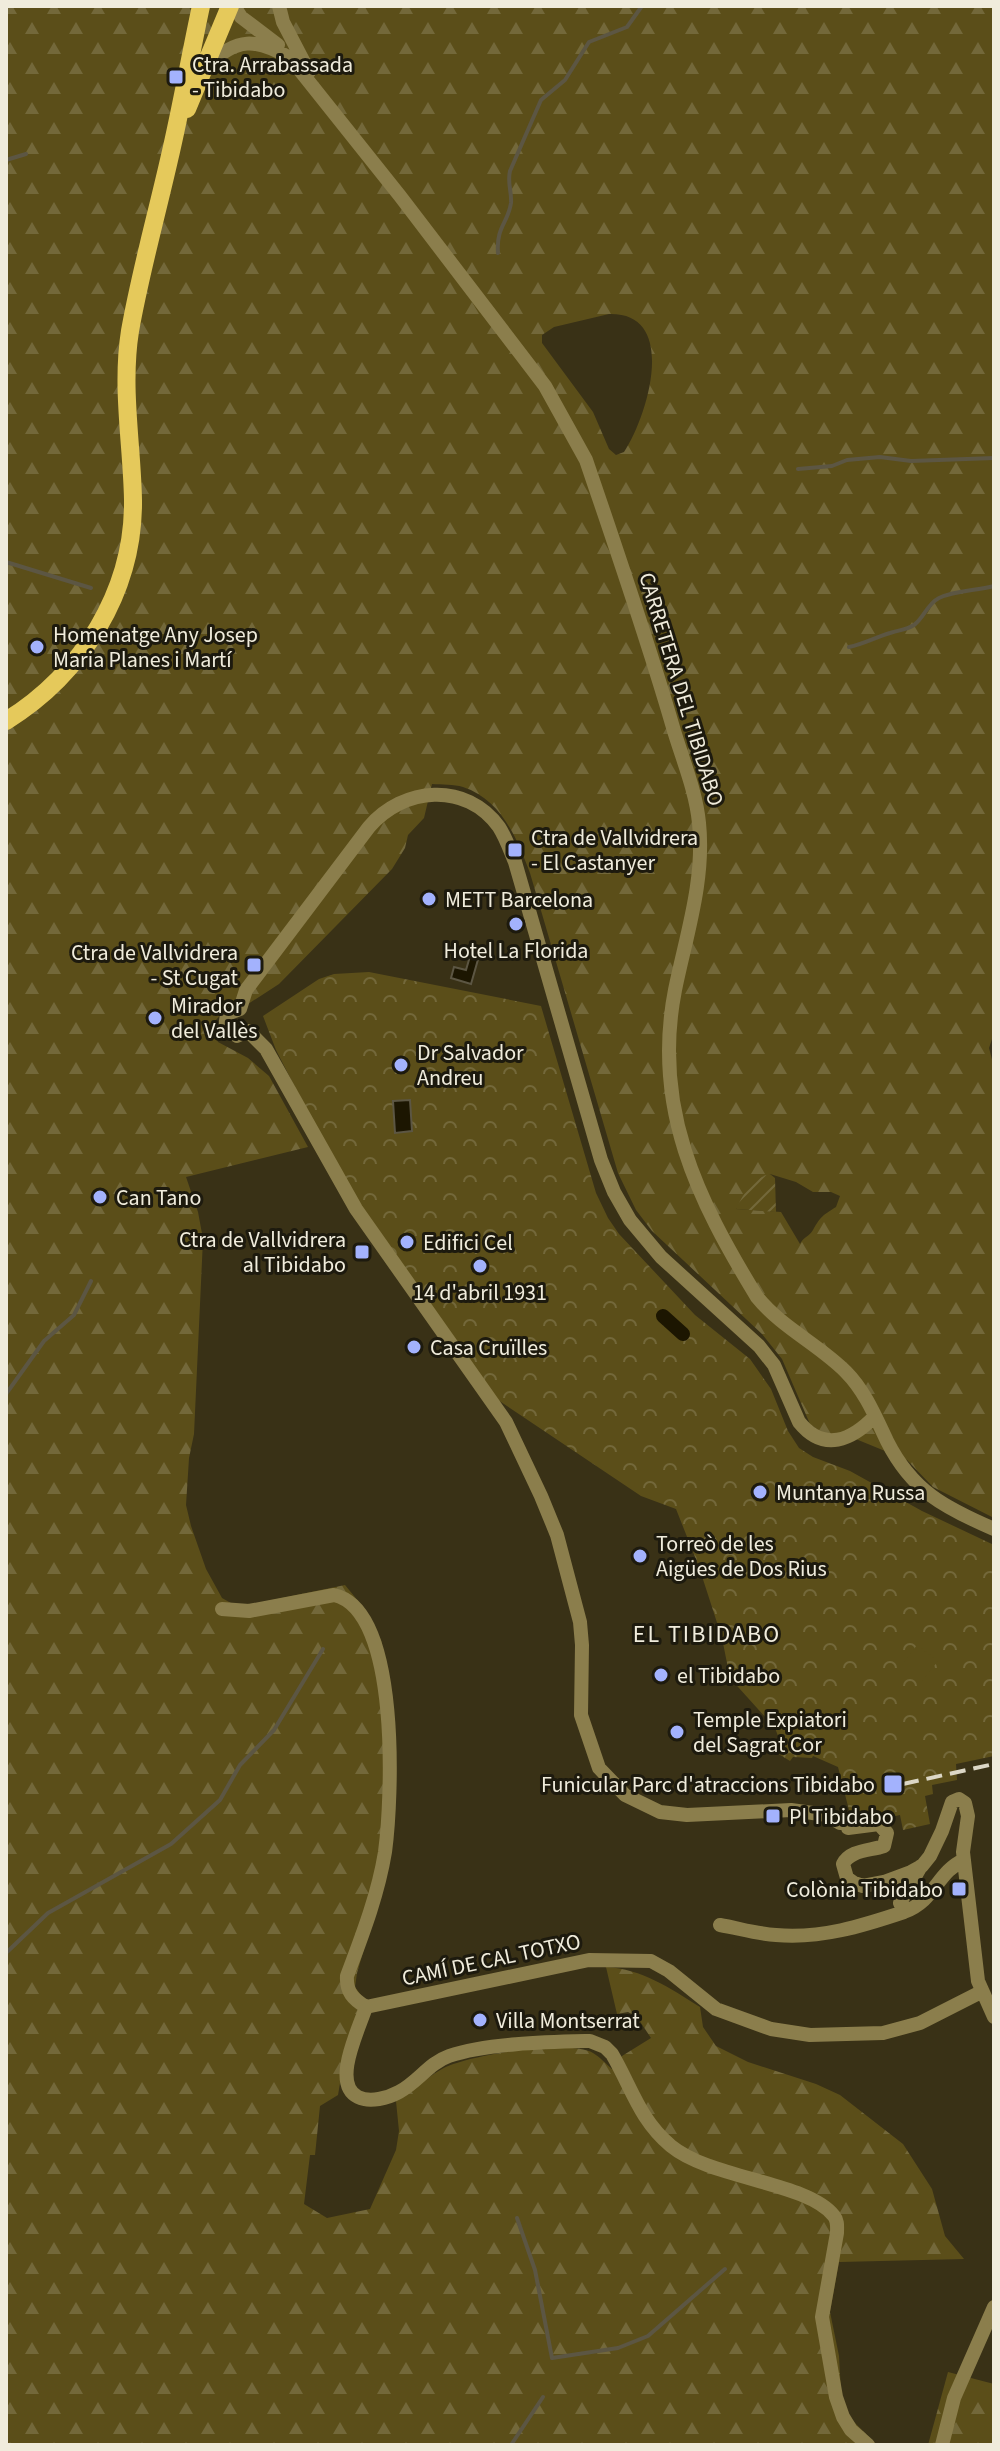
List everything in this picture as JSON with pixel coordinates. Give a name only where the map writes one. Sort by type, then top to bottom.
[{"type":"main road","points":[[174,141],[232,6]]},
{"type":"main road","points":[[6,721],[39,699],[69,669],[106,613],[122,574],[131,535],[133,504],[126,401],[127,357],[199,14]]},
{"type":"street","points":[[199,14],[215,6]]},
{"type":"street","points":[[232,6],[241,17],[274,41],[328,104]]},
{"type":"street","points":[[267,6],[283,22]]},
{"type":"street","points":[[279,6],[283,22],[328,104]]},
{"type":"street","points":[[204,69],[223,52],[248,43],[265,45],[290,58]]},
{"type":"street","name":"CARRETERA DEL TIBIDABO","points":[[328,104],[545,386],[586,460],[661,687],[699,819],[699,871],[669,1031],[670,1092],[683,1152],[720,1231],[757,1297],[783,1324],[835,1362],[857,1384],[901,1466],[916,1485],[943,1505],[994,1529]]},
{"type":"street","points":[[240,1009],[246,990],[369,827],[386,810],[408,798],[433,794],[458,798],[480,809],[499,827],[515,862],[601,1160],[630,1220],[661,1257],[759,1346],[774,1365],[804,1429],[825,1439],[840,1440],[857,1433],[875,1416]]},
{"type":"street","points":[[240,1009],[250,1017],[248,1031]]},
{"type":"street","points":[[240,1009],[228,1013],[225,1026],[229,1033],[237,1036],[248,1031]]},
{"type":"street","points":[[248,1031],[266,1049],[356,1209],[506,1422],[557,1535],[580,1622],[581,1715],[599,1768],[625,1795],[660,1812],[687,1815],[809,1812],[827,1815],[844,1826],[879,1824],[887,1833],[888,1840],[884,1846],[847,1857],[843,1871],[854,1883],[863,1886],[884,1882],[922,1866]]},
{"type":"street","points":[[222,1609],[249,1611],[334,1595],[351,1603],[373,1633],[379,1650],[388,1718],[389,1793],[384,1853],[347,1976],[346,1986],[350,1995],[366,2007],[345,2081],[352,2095],[364,2100],[397,2094],[434,2064],[473,2050],[590,2041],[605,2047],[612,2054],[637,2107],[662,2137],[685,2156],[714,2169],[802,2196],[827,2210],[837,2222],[822,2317],[836,2397],[843,2417],[851,2430],[868,2445]]},
{"type":"street","points":[[904,1912],[900,1903],[942,1831],[949,1806],[959,1799],[968,1809],[963,1841],[964,1860],[981,1992],[994,2017]]},
{"type":"street","points":[[720,1925],[775,1935],[815,1935],[851,1930],[920,1906],[953,1864],[964,1860]]},
{"type":"street","name":"CAMÍ DE CAL TOTXO","points":[[366,2007],[589,1960],[651,1961],[669,1971],[716,2009],[771,2029],[810,2035],[883,2033],[920,2023],[981,1992]]},
{"type":"street","points":[[942,2445],[954,2398],[994,2307]]},
{"type":"green space","points":[[6,6],[994,6],[994,1033],[989,1048],[994,1067],[994,1518],[933,1487],[907,1460],[846,1435],[825,1435],[810,1424],[782,1359],[762,1334],[652,1231],[636,1210],[618,1173],[525,860],[498,811],[477,793],[463,787],[432,784],[424,818],[408,835],[405,848],[392,869],[279,984],[248,1004],[224,1011],[215,1021],[214,1033],[218,1042],[248,1058],[269,1076],[308,1147],[186,1177],[203,1239],[194,1434],[186,1505],[206,1569],[222,1598],[238,1607],[345,1585],[363,1607],[381,1640],[388,1676],[387,1871],[357,1973],[355,1987],[364,1999],[347,2041],[338,2095],[320,2106],[315,2155],[310,2155],[304,2204],[327,2218],[370,2209],[396,2150],[399,2131],[396,2101],[442,2069],[494,2054],[563,2048],[593,2053],[612,2069],[622,2056],[651,2038],[637,2017],[628,2012],[617,2014],[606,1967],[632,1971],[678,1993],[700,2007],[703,2027],[716,2046],[748,2062],[840,2095],[903,2144],[932,2189],[945,2236],[964,2259],[839,2262],[830,2312],[839,2356],[841,2392],[848,2416],[877,2445],[6,2445]],"holes":[[[609,314],[631,318],[645,330],[651,348],[652,370],[641,416],[624,452],[616,455],[609,449],[593,412],[542,343],[542,335],[554,327]],[[770,1174],[796,1182],[813,1192],[831,1192],[840,1196],[836,1207],[822,1217],[800,1244],[781,1212],[736,1209]]]},
{"type":"green space","points":[[369,972],[541,1006],[596,1193],[619,1234],[695,1315],[750,1359],[771,1389],[788,1431],[799,1448],[994,1545],[994,1756],[956,1764],[957,1780],[932,1785],[933,1794],[925,1796],[930,1824],[903,1830],[900,1815],[891,1817],[889,1812],[857,1815],[849,1810],[838,1767],[813,1756],[793,1757],[790,1761],[777,1753],[780,1741],[775,1728],[730,1678],[722,1638],[676,1509],[641,1496],[492,1396],[379,1239],[321,1138],[276,1050],[263,1016],[319,979],[334,974]]},
{"type":"green space","points":[[770,1174],[775,1178],[776,1212],[736,1209],[753,1183]]},
{"type":"green space","points":[[917,1645],[938,1661],[922,1681],[902,1665]]},
{"type":"green space","points":[[948,2372],[994,2384],[994,2445],[928,2445]]},
{"type":"shaded area","points":[[473,946],[481,949],[471,984],[451,978],[454,967],[466,970]]},
{"type":"shaded area","points":[[410,1100],[412,1131],[395,1133],[393,1101]]},
{"type":"waterway","points":[[498,253],[500,231],[511,203],[510,171],[541,100],[565,80],[589,42],[627,27],[642,6]]},
{"type":"waterway","points":[[6,160],[26,154]]},
{"type":"waterway","points":[[798,469],[880,457],[911,461],[994,458]]},
{"type":"waterway","points":[[6,562],[91,588]]},
{"type":"waterway","points":[[849,647],[911,627],[939,598],[994,586]]},
{"type":"waterway","points":[[6,1394],[44,1341],[74,1315],[91,1281]]},
{"type":"waterway","points":[[663,1316],[683,1334]]},
{"type":"waterway","points":[[6,1953],[48,1913],[171,1844],[220,1800],[240,1765],[274,1730],[323,1649]]},
{"type":"waterway","points":[[517,2218],[535,2270],[552,2358],[618,2348],[648,2336],[725,2269]]},
{"type":"waterway","points":[[511,2445],[543,2397]]},
{"type":"railway","points":[[903,1784],[994,1764]]},
{"type":"place","name":"Ctra. Arrabassada - Tibidabo","points":[[176,77]]},
{"type":"place","name":"Homenatge Any Josep Maria Planes i Martí","points":[[37,647]]},
{"type":"place","name":"Ctra de Vallvidrera - El Castanyer","points":[[515,850]]},
{"type":"place","name":"METT Barcelona","points":[[429,899]]},
{"type":"place","name":"Hotel La Florida","points":[[516,924]]},
{"type":"place","name":"Ctra de Vallvidrera - St Cugat","points":[[254,965]]},
{"type":"place","name":"Mirador del Vallès","points":[[155,1018]]},
{"type":"place","name":"Dr Salvador Andreu","points":[[401,1065]]},
{"type":"place","name":"Can Tano","points":[[100,1197]]},
{"type":"place","name":"Edifici Cel","points":[[407,1242]]},
{"type":"place","name":"Ctra de Vallvidrera al Tibidabo","points":[[362,1252]]},
{"type":"place","name":"14 d'abril 1931","points":[[480,1266]]},
{"type":"place","name":"Casa Cruïlles","points":[[414,1347]]},
{"type":"place","name":"Muntanya Russa","points":[[760,1492]]},
{"type":"place","name":"Torreò de les Aigües de Dos Rius","points":[[640,1556]]},
{"type":"place","name":"el Tibidabo","points":[[661,1675]]},
{"type":"place","name":"Temple Expiatori del Sagrat Cor","points":[[677,1732]]},
{"type":"place","name":"Funicular Parc d'atraccions Tibidabo","points":[[893,1784]]},
{"type":"place","name":"Pl Tibidabo","points":[[773,1816]]},
{"type":"place","name":"Colònia Tibidabo","points":[[959,1889]]},
{"type":"place","name":"Villa Montserrat","points":[[480,2020]]},
{"type":"district","name":"EL TIBIDABO","points":[[707,1634]]}]
